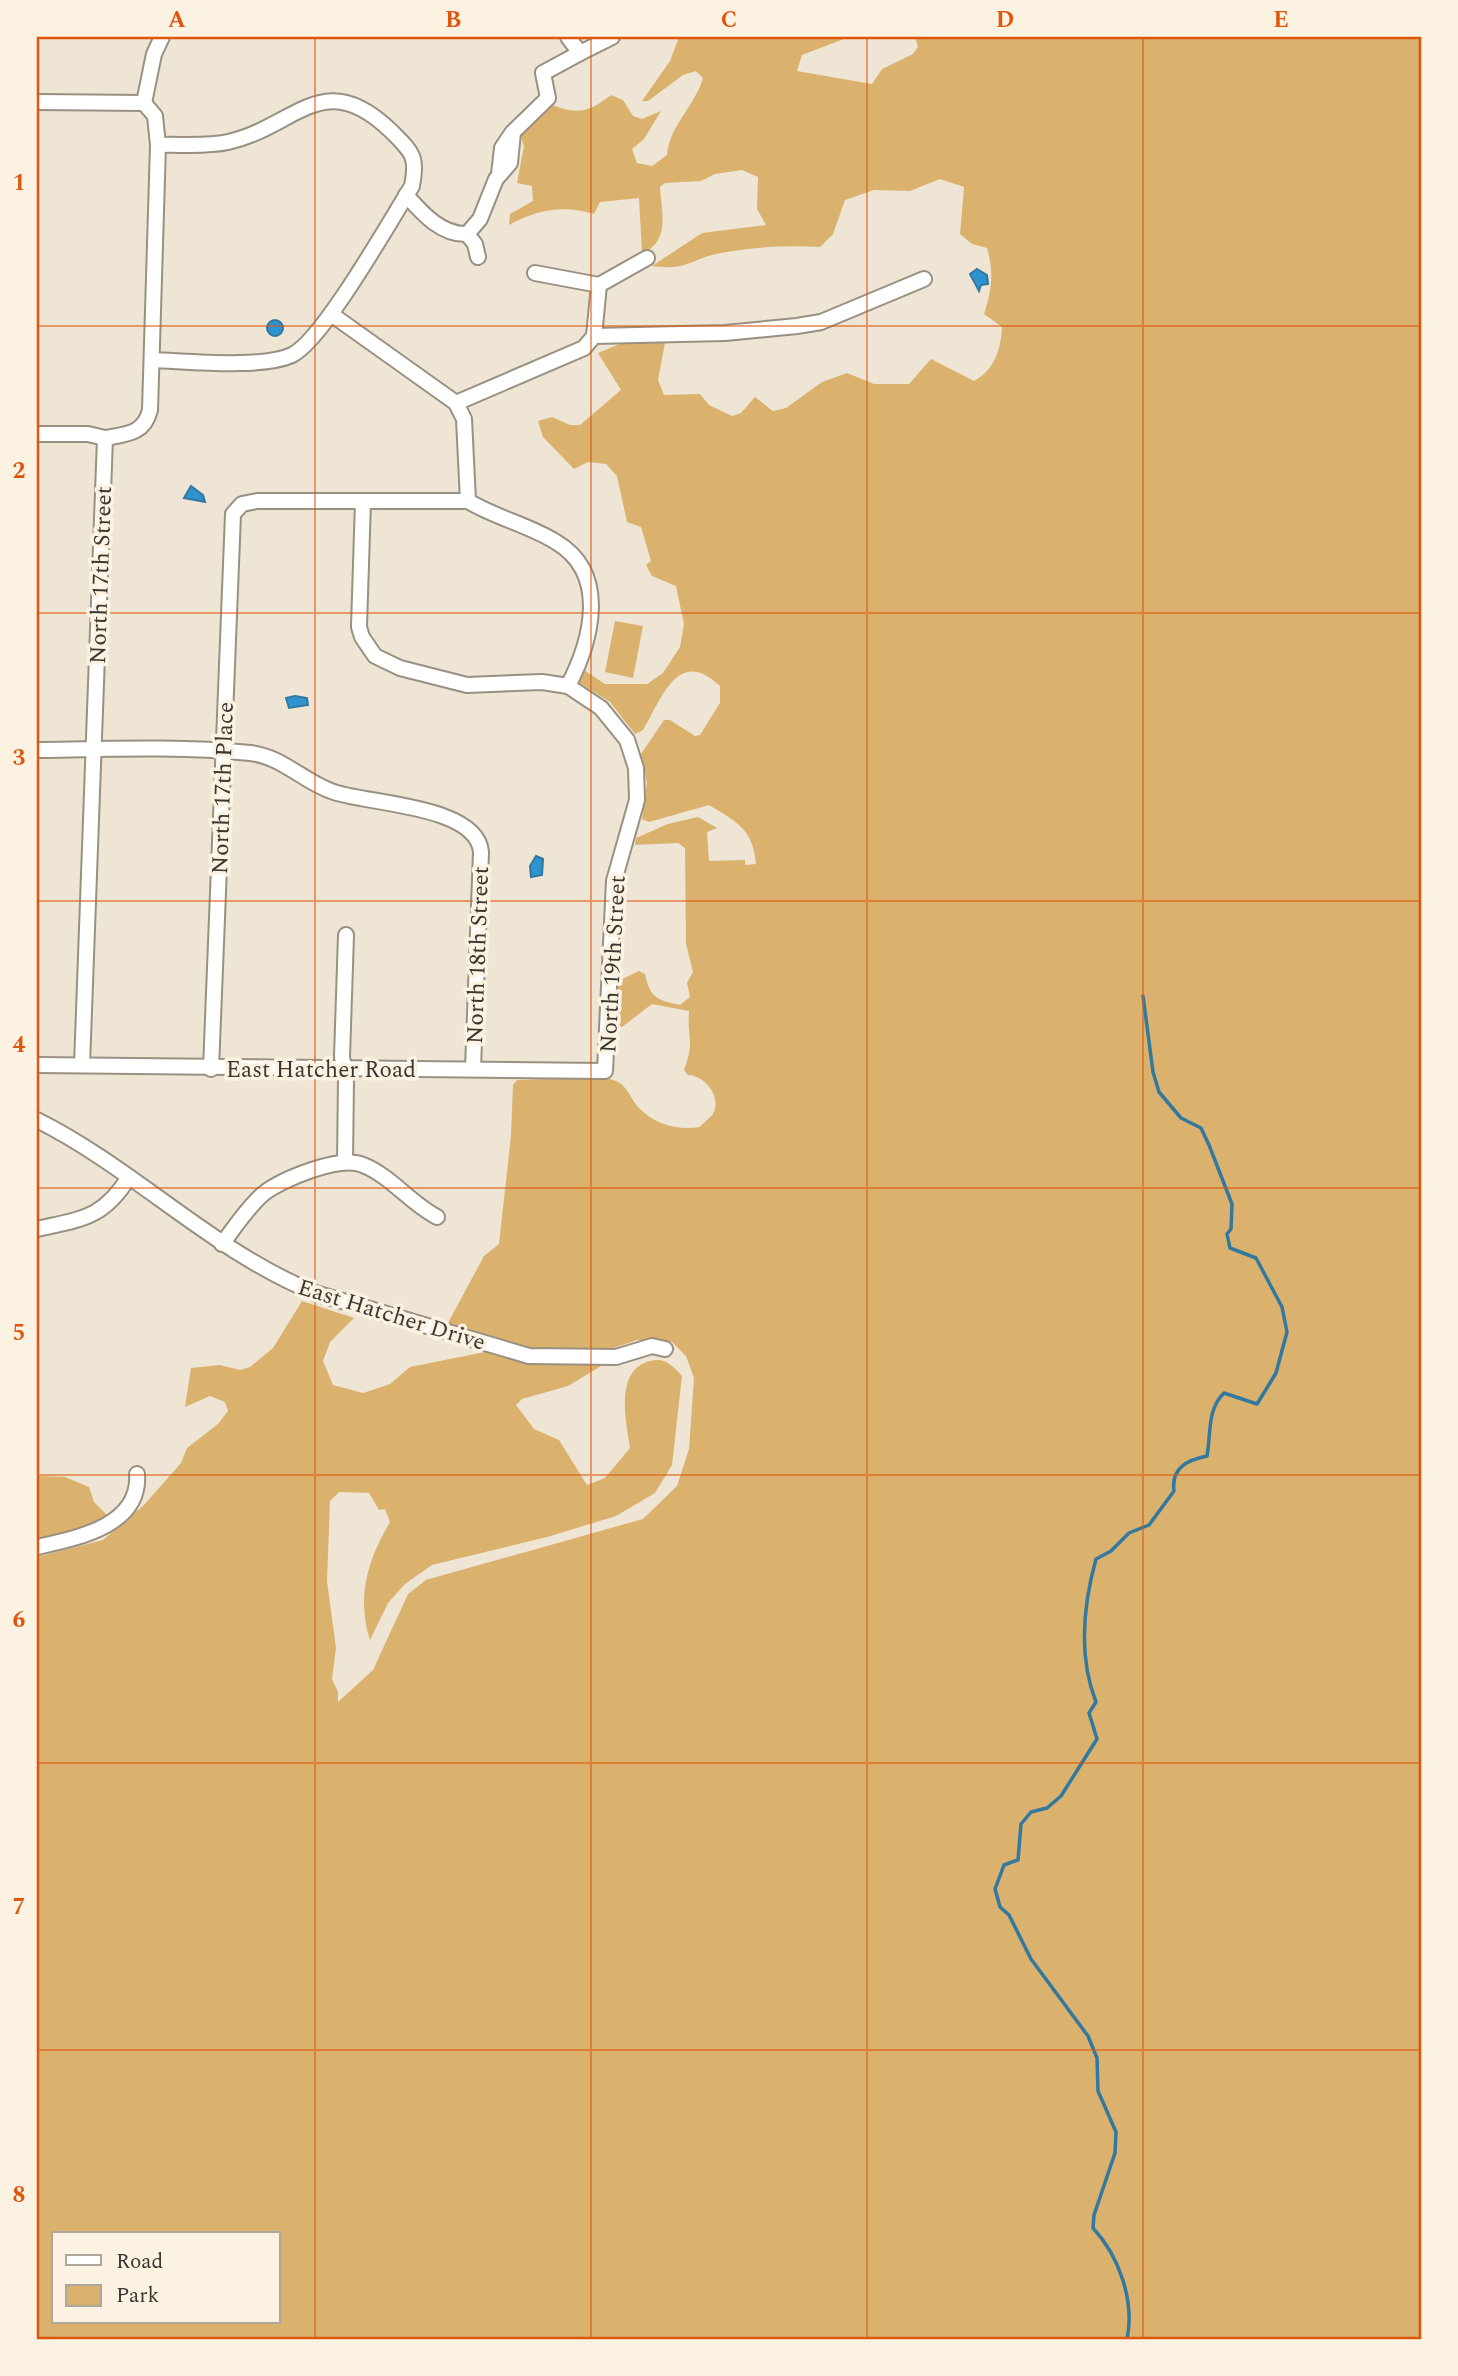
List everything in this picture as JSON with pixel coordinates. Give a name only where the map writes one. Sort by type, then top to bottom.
[{"type":"street","points":[[144,103],[154,54],[162,37]]},
{"type":"street","points":[[568,37],[580,53]]},
{"type":"street","points":[[406,195],[433,223],[458,234],[467,234],[480,219],[499,174],[502,148],[513,132],[548,98],[544,74],[612,37]]},
{"type":"street","points":[[153,360],[279,359],[300,350],[331,314],[406,195],[415,168],[413,153],[367,111],[352,103],[335,100],[309,104],[251,135],[228,142],[158,145]]},
{"type":"street","points":[[37,102],[144,103],[155,116],[158,145],[153,360],[147,423],[135,433],[105,438],[37,434]]},
{"type":"street","points":[[467,234],[475,244],[478,257]]},
{"type":"street","points":[[535,273],[599,285],[647,258]]},
{"type":"street","points":[[594,336],[725,333],[821,322],[923,279]]},
{"type":"street","points":[[456,403],[584,348],[594,336],[599,285]]},
{"type":"street","points":[[331,314],[439,388],[456,403],[464,419],[468,501]]},
{"type":"street","name":"North 17th Street","points":[[82,1065],[105,438]]},
{"type":"street","name":"North 17th Place","points":[[211,1069],[232,526],[237,508],[257,500],[363,501]]},
{"type":"street","points":[[363,501],[468,501],[502,520],[561,545],[588,579],[592,603],[588,636],[581,662],[568,686],[542,682],[467,685],[393,666],[375,656],[359,627],[363,501]]},
{"type":"street","name":"North 19th Street","points":[[568,686],[601,708],[616,724],[633,751],[638,781],[637,800],[614,881],[605,1071]]},
{"type":"street","points":[[37,751],[224,752]]},
{"type":"street","name":"North 18th Street","points":[[224,752],[266,756],[328,791],[348,797],[391,801],[433,812],[468,831],[479,841],[473,1069]]},
{"type":"street","points":[[345,1162],[346,935]]},
{"type":"street","name":"East Hatcher Road","points":[[37,1065],[211,1069],[605,1071]]},
{"type":"street","name":"East Hatcher Drive","points":[[37,1120],[129,1177],[222,1244],[289,1283],[315,1293],[529,1356],[616,1357],[652,1346],[665,1349]]},
{"type":"street","points":[[222,1244],[264,1194],[311,1170],[345,1162],[361,1163],[375,1171],[421,1209],[438,1217]]},
{"type":"street","points":[[37,1228],[88,1219],[107,1207],[129,1177]]},
{"type":"street","points":[[37,1546],[81,1536],[107,1525],[126,1509],[139,1491],[137,1474]]},
{"type":"green space","points":[[679,37],[849,37],[802,55],[797,71],[872,84],[882,69],[913,54],[918,47],[915,37],[1421,37],[1421,2339],[37,2339],[37,1557],[103,1540],[144,1505],[181,1463],[187,1448],[218,1424],[228,1411],[225,1402],[210,1396],[185,1407],[191,1368],[220,1365],[240,1370],[250,1367],[273,1348],[302,1301],[354,1318],[330,1342],[323,1361],[333,1385],[363,1393],[390,1384],[410,1367],[485,1352],[532,1364],[592,1360],[601,1366],[568,1386],[522,1399],[516,1405],[534,1429],[559,1440],[587,1485],[605,1478],[630,1448],[625,1398],[631,1375],[639,1366],[660,1360],[671,1365],[682,1376],[672,1465],[655,1493],[616,1516],[547,1537],[432,1565],[405,1584],[388,1603],[370,1640],[364,1609],[366,1579],[370,1564],[390,1522],[385,1509],[379,1510],[369,1493],[339,1492],[330,1501],[327,1581],[336,1648],[332,1679],[338,1692],[338,1702],[373,1670],[408,1594],[426,1580],[643,1519],[677,1486],[689,1449],[694,1378],[686,1356],[672,1342],[637,1340],[608,1350],[505,1347],[448,1323],[484,1256],[499,1244],[511,1136],[513,1085],[517,1080],[577,1077],[610,1079],[625,1087],[636,1105],[646,1114],[675,1127],[700,1127],[713,1114],[714,1094],[706,1083],[688,1075],[684,1070],[690,1046],[689,1011],[652,1004],[622,1027],[616,1024],[616,982],[639,971],[645,974],[649,988],[656,997],[680,1005],[690,997],[687,983],[693,972],[686,944],[685,848],[678,843],[635,845],[636,838],[668,824],[698,817],[717,828],[707,832],[709,861],[745,860],[745,865],[756,864],[747,834],[728,816],[709,805],[649,822],[642,819],[647,783],[641,754],[664,720],[670,720],[695,736],[700,735],[720,703],[720,686],[705,675],[693,672],[682,674],[665,691],[643,730],[635,734],[610,702],[580,683],[580,675],[584,670],[605,684],[647,684],[663,673],[680,647],[684,624],[676,586],[652,576],[646,565],[651,561],[641,527],[627,522],[617,476],[606,464],[588,462],[574,469],[543,437],[538,421],[552,417],[570,425],[580,425],[621,390],[598,353],[627,341],[665,343],[658,380],[664,395],[700,394],[709,405],[732,416],[741,413],[755,397],[773,411],[786,408],[822,382],[847,373],[874,384],[909,384],[931,359],[974,381],[987,371],[1000,344],[1002,327],[984,314],[991,281],[987,248],[972,244],[960,234],[964,187],[940,179],[910,191],[874,190],[845,200],[833,234],[820,247],[746,249],[710,255],[674,267],[652,266],[702,233],[766,225],[757,209],[758,177],[742,170],[715,174],[701,181],[665,183],[660,187],[663,217],[661,234],[657,242],[642,254],[639,198],[600,202],[594,214],[551,210],[530,215],[509,225],[510,214],[533,201],[532,186],[517,183],[524,146],[519,132],[549,104],[575,111],[582,110],[595,106],[611,95],[623,100],[633,116],[642,119],[661,111],[644,139],[632,149],[637,163],[652,166],[667,155],[677,125],[703,78],[696,71],[683,75],[648,101],[642,101],[670,61]]},
{"type":"green space","points":[[615,621],[643,626],[633,678],[605,672]]},
{"type":"green space","points":[[37,1476],[65,1477],[89,1487],[94,1502],[108,1516],[69,1533],[37,1539]]},
{"type":"water","points":[[977,269],[987,275],[988,284],[981,285],[979,291],[970,274]]},
{"type":"water","points":[[275,320],[281,322],[281,334],[275,336],[269,334],[267,328],[269,322]]},
{"type":"water","points":[[191,486],[203,495],[205,502],[184,498]]},
{"type":"water","points":[[286,698],[307,698],[308,705],[289,708]]},
{"type":"water","points":[[536,856],[543,859],[542,875],[531,877],[530,866]]},
{"type":"waterway","points":[[1127,2339],[1129,2310],[1123,2280],[1110,2252],[1093,2228],[1094,2215],[1115,2153],[1116,2132],[1098,2091],[1097,2058],[1088,2036],[1031,1959],[1009,1915],[1000,1907],[995,1889],[1004,1865],[1018,1860],[1021,1824],[1031,1812],[1047,1808],[1061,1796],[1097,1739],[1089,1713],[1096,1702],[1090,1685],[1084,1631],[1096,1559],[1111,1551],[1129,1533],[1149,1525],[1174,1491],[1175,1476],[1182,1466],[1207,1456],[1212,1414],[1224,1393],[1257,1404],[1276,1373],[1287,1332],[1282,1307],[1256,1258],[1230,1248],[1227,1234],[1231,1229],[1232,1204],[1201,1128],[1181,1118],[1159,1092],[1153,1072],[1143,996]]}]
